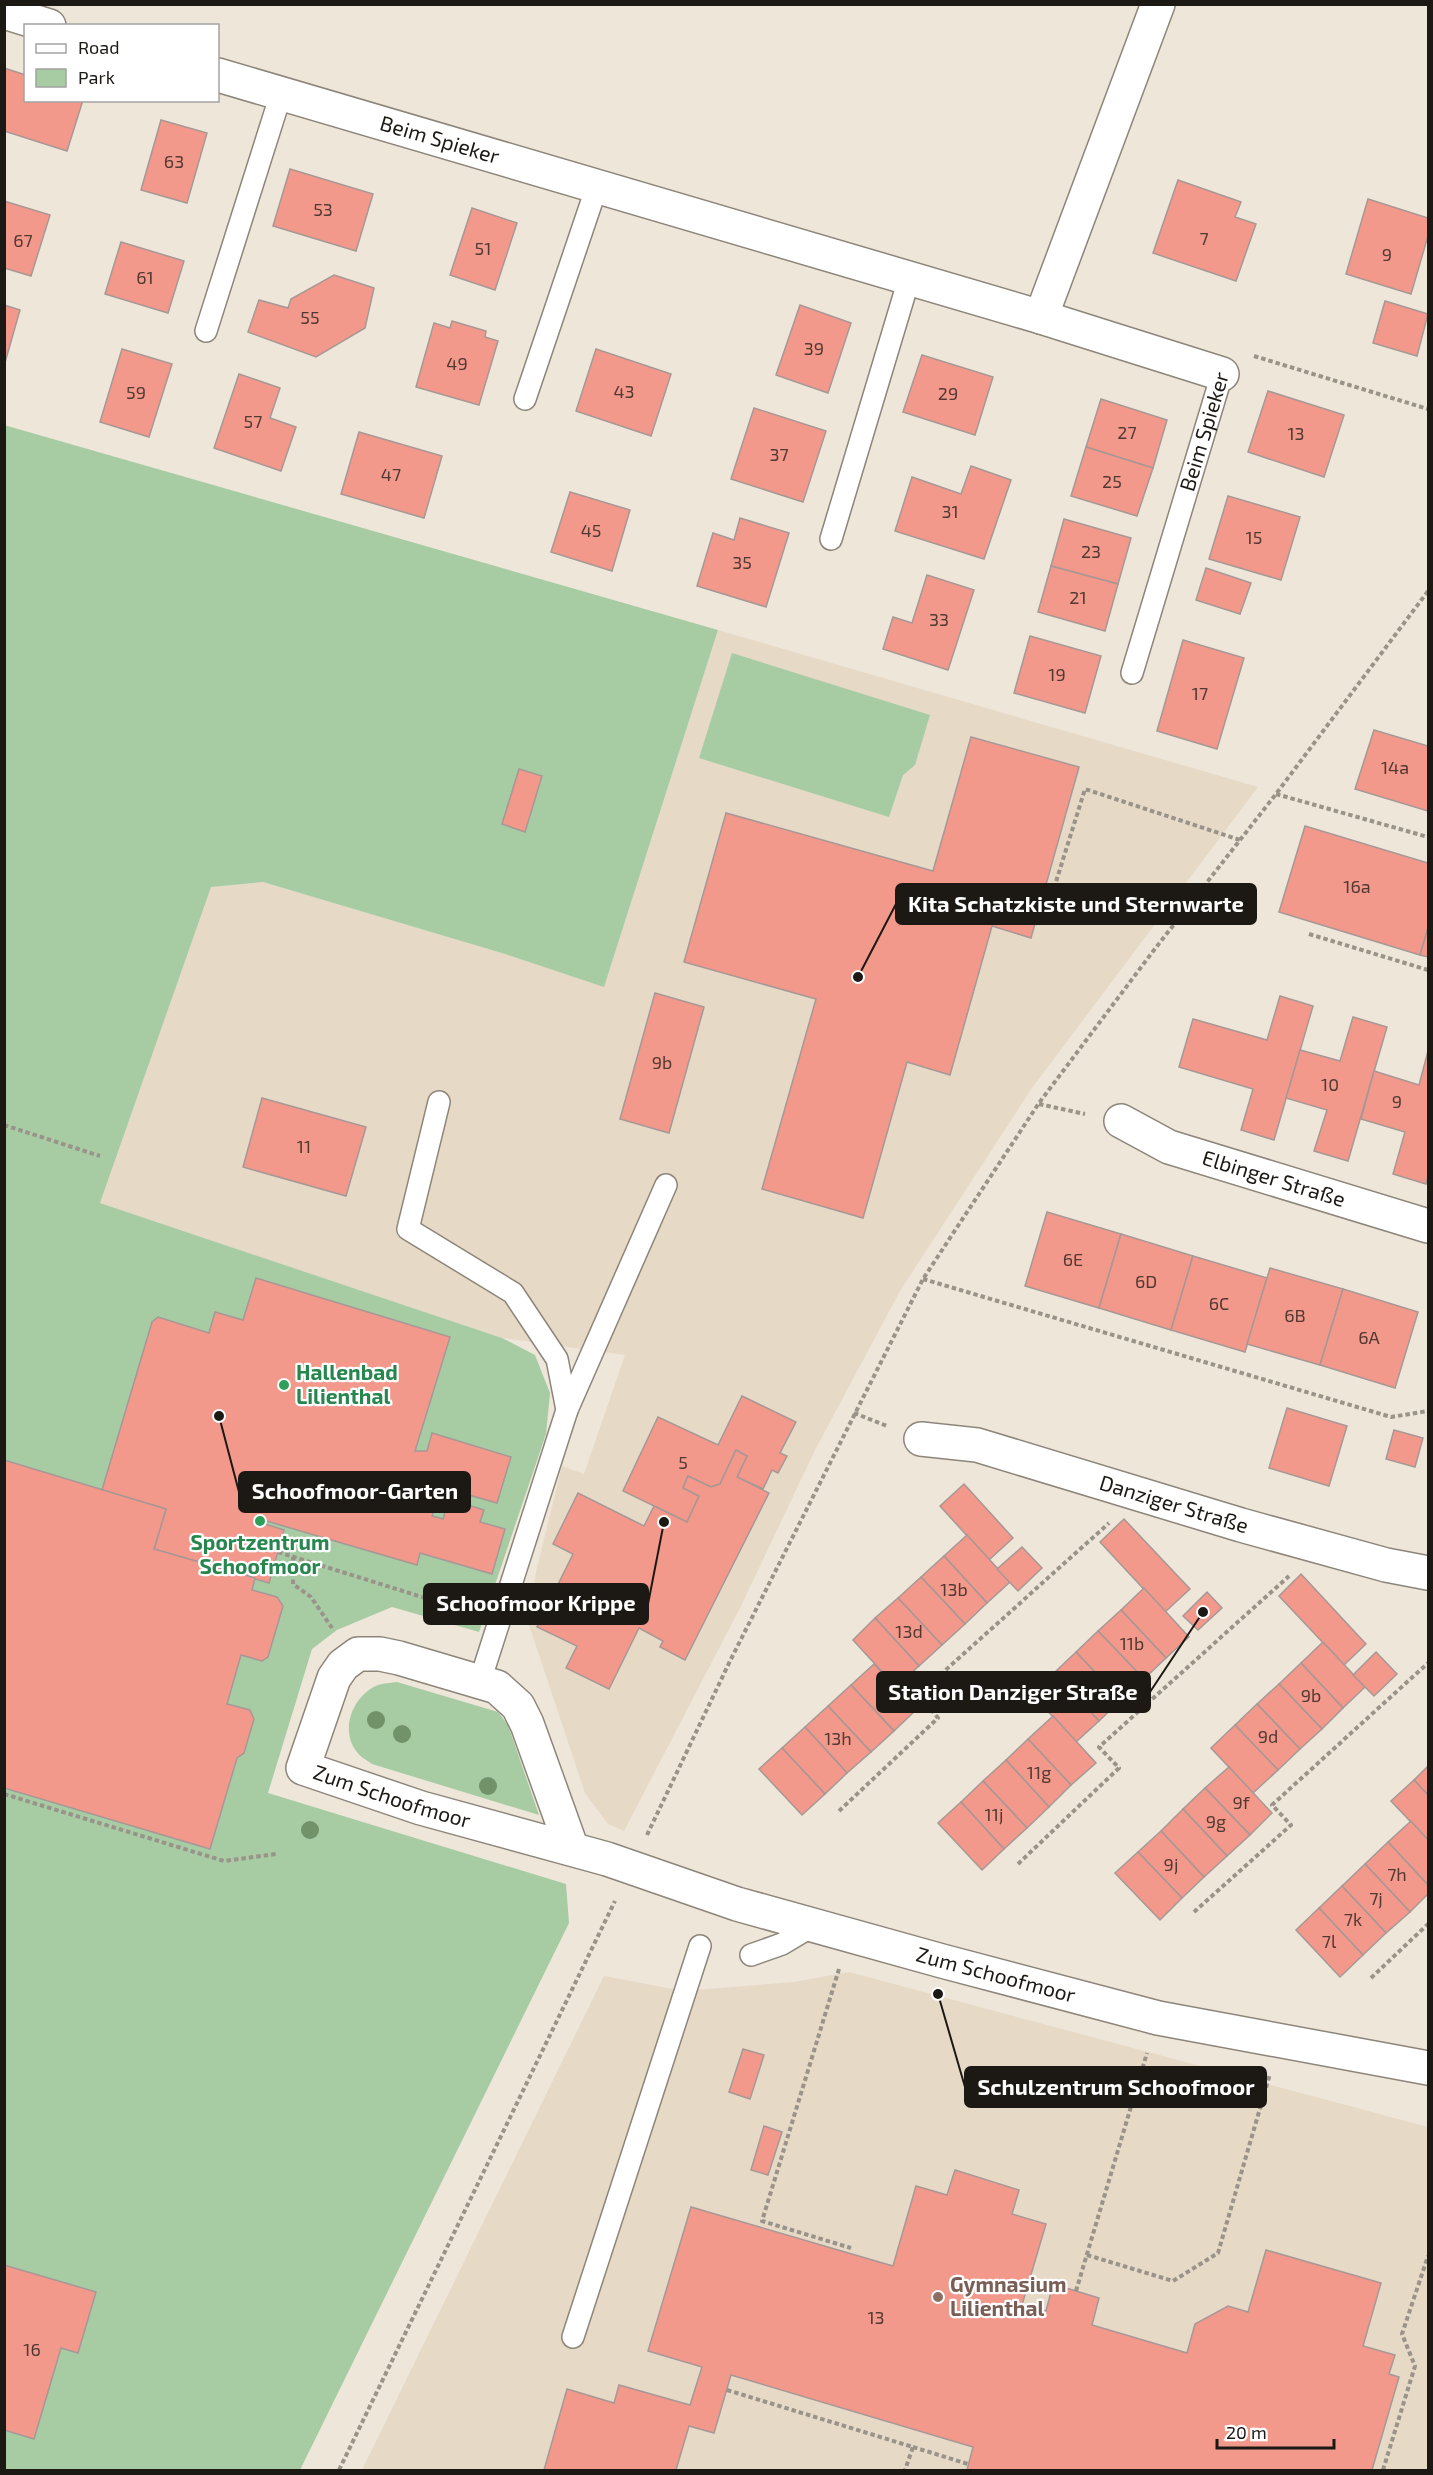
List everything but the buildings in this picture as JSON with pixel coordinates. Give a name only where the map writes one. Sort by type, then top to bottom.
[{"type":"street","points":[[1041,317],[1158,4]]},
{"type":"street","points":[[4,12],[43,24]]},
{"type":"street","name":"Beim Spieker","points":[[219,75],[1041,317],[1222,374]]},
{"type":"street","name":"Elbinger Straße","points":[[1121,1121],[1169,1147],[1428,1226]]},
{"type":"street","name":"Danziger Straße","points":[[921,1439],[976,1445],[1302,1542],[1386,1565],[1428,1573]]},
{"type":"street","name":"Zum Schoofmoor","points":[[572,1849],[527,1724],[518,1706],[497,1688],[380,1654],[358,1654],[350,1658],[334,1678],[303,1768],[421,1808],[572,1849],[737,1904],[1158,2018],[1428,2068]]},
{"type":"lane","points":[[206,331],[281,94]]},
{"type":"lane","points":[[525,399],[597,186]]},
{"type":"lane","points":[[831,539],[909,279]]},
{"type":"lane","name":"Beim Spieker","points":[[1132,672],[1222,374]]},
{"type":"lane","points":[[439,1102],[408,1229],[513,1293],[557,1359],[567,1410]]},
{"type":"lane","points":[[480,1682],[567,1410],[666,1185]]},
{"type":"lane","points":[[751,1955],[782,1944],[814,1925]]},
{"type":"lane","points":[[573,2337],[700,1946]]},
{"type":"path","points":[[1222,374],[1225,347],[1428,409]]},
{"type":"path","points":[[339,2470],[741,1641],[923,1279],[1039,1104],[1428,591]]},
{"type":"path","points":[[1045,917],[1085,789],[1240,840]]},
{"type":"path","points":[[1276,794],[1428,837]]},
{"type":"path","points":[[1309,934],[1428,970]]},
{"type":"path","points":[[1039,1104],[1121,1121]]},
{"type":"path","points":[[4,1125],[100,1156]]},
{"type":"path","points":[[923,1279],[1391,1417],[1428,1410]]},
{"type":"path","points":[[839,1811],[938,1718],[919,1694],[1109,1523],[1121,1489]]},
{"type":"path","points":[[1018,1864],[1119,1768],[1099,1747],[1289,1576],[1302,1542]]},
{"type":"path","points":[[278,1552],[499,1621]]},
{"type":"path","points":[[293,1557],[293,1584],[311,1597]]},
{"type":"path","points":[[1194,1912],[1291,1826],[1272,1805],[1428,1663]]},
{"type":"path","points":[[4,1794],[224,1861],[276,1854]]},
{"type":"path","points":[[1371,1978],[1428,1924]]},
{"type":"path","points":[[850,1935],[762,2221],[851,2248]]},
{"type":"path","points":[[1076,2291],[1158,2018]]},
{"type":"path","points":[[1087,2255],[1173,2281],[1218,2253],[1280,2039]]},
{"type":"path","points":[[1383,2470],[1415,2366],[1402,2334],[1428,2256]]},
{"type":"path","points":[[727,2390],[968,2464]]},
{"type":"path","points":[[905,2470],[912,2447]]},
{"type":"shaded area","points":[[718,630],[1258,787],[1032,1088],[900,1291],[815,1450],[740,1608],[624,1831],[608,1824],[585,1793],[529,1625],[536,1572],[562,1466],[584,1474],[625,1355],[502,1338],[100,1203],[210,887],[263,882],[604,986]]},
{"type":"shaded area","name":"Gymnasium Lilienthal","points":[[849,1972],[1428,2127],[1428,2470],[362,2470],[604,1976],[683,1991],[794,1982]]},
{"type":"green space","name":"Sportzentrum Schoofmoor","points":[[4,425],[718,630],[604,987],[505,954],[263,882],[211,887],[100,1203],[502,1338],[535,1355],[550,1393],[546,1434],[479,1632],[392,1607],[337,1630],[312,1649],[268,1793],[566,1884],[569,1923],[300,2470],[5,2470]]},
{"type":"green space","points":[[732,653],[930,715],[915,765],[903,775],[889,817],[699,758]]},
{"type":"green space","points":[[397,1682],[498,1712],[508,1725],[539,1815],[372,1764],[360,1755],[349,1734],[351,1714],[369,1690],[380,1684]]},
{"type":"place","name":"Kita Schatzkiste und Sternwarte","points":[[858,977]]},
{"type":"place","name":"Hallenbad Lilienthal","points":[[284,1385]]},
{"type":"place","name":"Schoofmoor-Garten","points":[[219,1416]]},
{"type":"place","name":"Sportzentrum Schoofmoor","points":[[260,1521]]},
{"type":"place","name":"Schoofmoor Krippe","points":[[664,1522]]},
{"type":"place","name":"Station Danziger Straße","points":[[1203,1612]]},
{"type":"place","name":"Schulzentrum Schoofmoor","points":[[938,1994]]},
{"type":"place","name":"Gymnasium Lilienthal","points":[[938,2297]]}]
